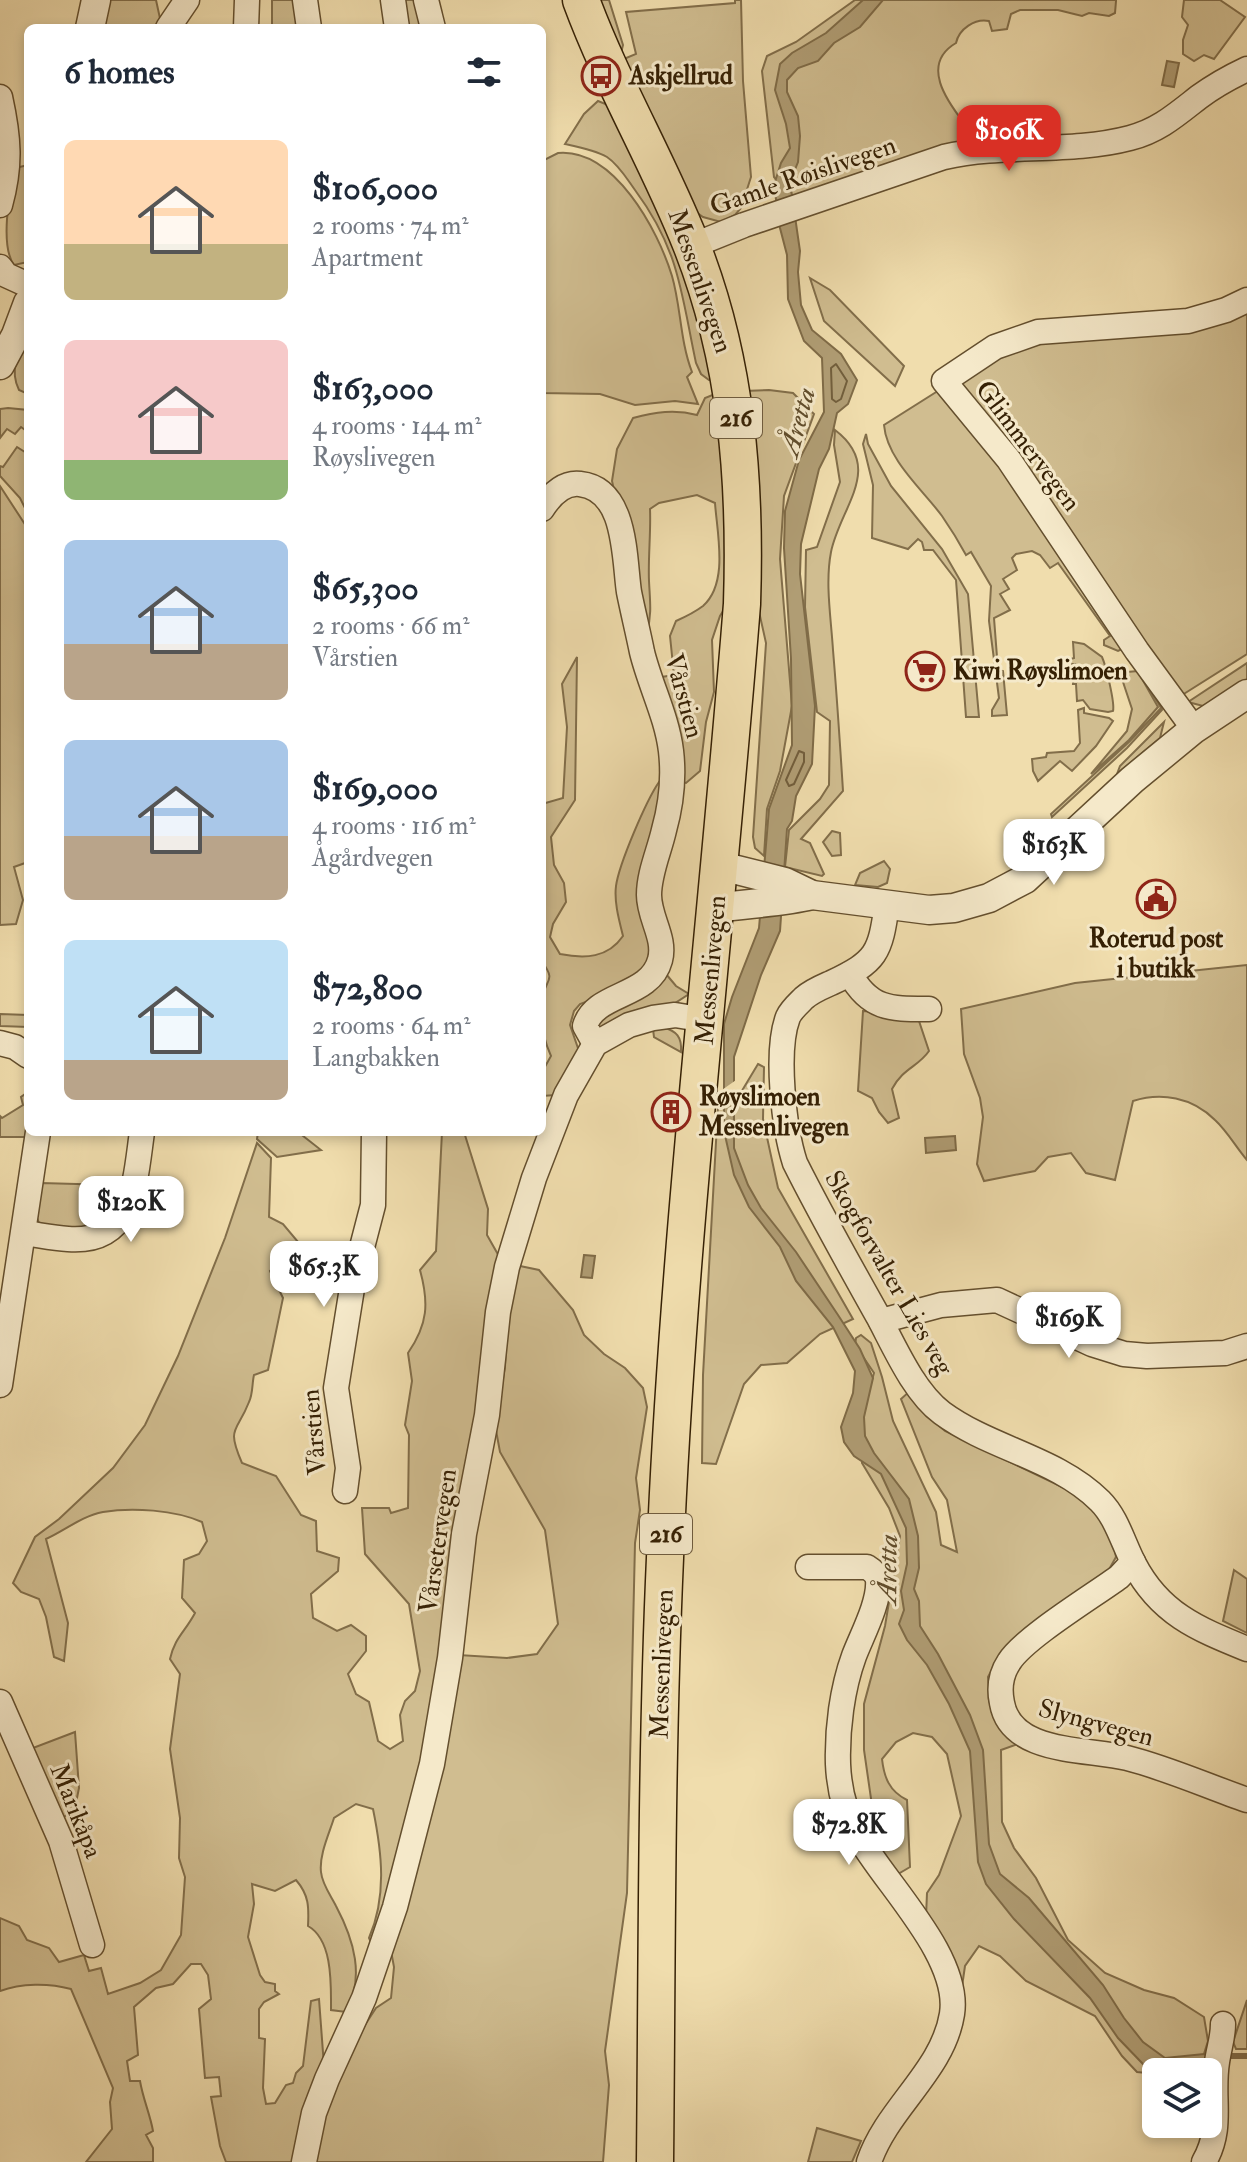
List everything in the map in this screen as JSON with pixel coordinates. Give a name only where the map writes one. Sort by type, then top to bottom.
[{"type":"main road","name":"Messenlivegen","points":[[581,0],[692,246],[718,321],[735,408],[743,506],[742,604],[675,1388],[665,1558],[658,1780],[655,2162]]},
{"type":"street","points":[[91,24],[96,0]]},
{"type":"street","points":[[171,24],[187,0]]},
{"type":"street","points":[[246,24],[247,0]]},
{"type":"street","points":[[305,0],[308,24]]},
{"type":"street","points":[[393,0],[396,24]]},
{"type":"street","points":[[426,0],[432,24]]},
{"type":"street","name":"Gamle Røislivegen","points":[[692,246],[744,225],[957,154],[1105,143],[1131,138],[1176,118],[1214,86],[1247,69]]},
{"type":"street","points":[[0,97],[9,148],[8,171],[0,205]]},
{"type":"street","points":[[0,267],[6,275],[24,283]]},
{"type":"street","name":"Glimmervegen","points":[[1194,729],[1137,651],[1009,460],[944,381],[995,347],[1038,332],[1188,321],[1247,300]]},
{"type":"street","points":[[0,365],[24,314]]},
{"type":"street","name":"Vårstien","points":[[546,504],[557,491],[569,485],[582,484],[607,498],[615,512],[645,663],[671,750],[670,801],[650,877],[649,896],[651,914],[661,944],[661,958],[657,969],[645,982],[595,1010],[587,1019],[585,1026],[595,1044]]},
{"type":"street","points":[[721,866],[785,882],[812,895],[929,910],[954,908],[989,898],[1025,879],[1132,780],[1194,729],[1247,694]]},
{"type":"street","points":[[716,908],[782,902],[812,895]]},
{"type":"street","name":"Skogforvalter Lies veg","points":[[887,904],[880,942],[872,958],[863,967],[808,994],[789,1015],[784,1045],[783,1106],[786,1135],[795,1163],[909,1373],[938,1410],[966,1430],[1079,1483],[1102,1503],[1145,1583],[1164,1606],[1190,1625],[1247,1649]]},
{"type":"street","points":[[850,974],[860,993],[891,1009],[929,1009]]},
{"type":"street","points":[[595,1044],[629,1025],[653,1018],[675,1015],[706,1020]]},
{"type":"street","points":[[0,1043],[24,1053]]},
{"type":"street","name":"Vårsetervegen","points":[[304,2162],[314,2113],[364,1998],[395,1907],[432,1764],[450,1658],[464,1534],[483,1442],[498,1312],[507,1267],[526,1200],[566,1095],[595,1044]]},
{"type":"street","points":[[0,1385],[37,1136]]},
{"type":"street","points":[[24,1233],[69,1240],[112,1229],[127,1209],[141,1136]]},
{"type":"street","name":"Vårstien","points":[[345,1491],[348,1468],[336,1388],[353,1282],[373,1205],[374,1136]]},
{"type":"street","points":[[881,1321],[941,1305],[997,1300],[1092,1344],[1124,1354],[1147,1356],[1236,1350],[1247,1370]]},
{"type":"street","name":"Slyngvegen","points":[[1133,1562],[1119,1577],[1022,1647],[1008,1662],[1002,1680],[1003,1709],[1010,1723],[1022,1734],[1037,1741],[1127,1758],[1247,1800]]},
{"type":"street","points":[[808,1567],[867,1567],[875,1572],[878,1582],[872,1613],[853,1659],[840,1716],[837,1746],[841,1794],[855,1831],[879,1870],[936,1948],[945,1965],[951,1989],[952,2013],[943,2043],[889,2121],[869,2162]]},
{"type":"street","name":"Marikåpa","points":[[0,1702],[61,1841],[92,1945]]},
{"type":"street","points":[[1204,2162],[1214,2146],[1217,2061],[1223,2039],[1223,2024]]},
{"type":"shaded area","points":[[108,0],[156,0],[160,24],[103,24]]},
{"type":"shaded area","points":[[272,0],[299,0],[302,24],[272,24]]},
{"type":"shaded area","points":[[396,0],[420,0],[427,24],[401,24]]},
{"type":"shaded area","points":[[590,0],[609,0],[623,45],[619,61],[636,54],[626,12],[741,0],[743,81],[751,177],[741,208],[735,215],[721,222],[703,217],[689,207],[627,82]]},
{"type":"shaded area","points":[[855,0],[1116,1],[1115,13],[1109,16],[1089,13],[1082,16],[1058,10],[1020,10],[1011,14],[1007,29],[992,31],[989,21],[978,21],[968,26],[945,52],[938,72],[945,94],[964,123],[963,144],[791,197],[774,177],[762,71],[767,56],[796,42]]},
{"type":"shaded area","points":[[1184,0],[1220,0],[1245,17],[1214,59],[1204,55],[1194,61],[1183,54],[1188,25],[1182,17]]},
{"type":"shaded area","points":[[598,101],[608,105],[670,223],[716,380],[709,380],[701,374],[696,363],[677,273],[650,212],[611,160],[565,144],[584,114]]},
{"type":"shaded area","points":[[558,153],[578,155],[597,164],[631,195],[645,216],[672,276],[692,372],[687,377],[698,404],[675,401],[635,405],[600,394],[546,393],[546,159]]},
{"type":"shaded area","points":[[24,166],[24,263],[14,265],[7,245],[7,233],[8,205],[15,168]]},
{"type":"shaded area","points":[[810,278],[830,290],[904,366],[895,386],[824,321]]},
{"type":"shaded area","points":[[1247,308],[1247,654],[1179,697],[958,381],[1002,351]]},
{"type":"shaded area","points":[[24,343],[24,392],[16,383],[18,355]]},
{"type":"shaded area","points":[[941,389],[973,425],[1122,649],[1118,651],[1104,645],[1104,640],[1110,636],[1058,563],[1050,568],[1040,555],[1032,551],[1016,554],[1012,558],[1017,570],[1003,579],[1009,589],[1000,594],[1010,610],[994,618],[998,670],[1003,671],[1007,715],[992,716],[999,698],[989,621],[991,586],[971,552],[966,555],[942,516],[899,462],[884,425]]},
{"type":"shaded area","points":[[744,391],[793,393],[814,414],[784,496],[780,559],[792,706],[780,771],[767,809],[764,856],[755,848],[753,837],[766,643],[754,589]]},
{"type":"shaded area","points":[[720,392],[730,600],[720,616],[712,640],[714,692],[706,722],[700,771],[686,783],[677,781],[658,686],[662,677],[674,675],[670,636],[676,621],[703,606],[716,584],[720,557],[715,503],[697,495],[659,503],[650,509],[650,619],[647,633],[612,481],[617,449],[633,418],[665,412],[697,415],[705,398]]},
{"type":"shaded area","points":[[0,409],[24,410],[24,429],[21,427],[15,434],[7,429],[0,438]]},
{"type":"shaded area","points":[[835,430],[850,444],[857,459],[858,473],[831,552],[828,576],[843,791],[801,839],[810,843],[824,874],[822,876],[785,867],[789,830],[820,799],[829,785],[830,721],[817,712],[805,607],[806,550],[817,547],[840,482],[834,445]]},
{"type":"shaded area","points":[[866,434],[868,444],[891,486],[942,549],[968,594],[979,717],[966,717],[956,580],[933,550],[924,550],[918,539],[908,549],[872,538],[873,485],[863,444]]},
{"type":"shaded area","points":[[17,447],[24,451],[24,506],[0,476],[0,466],[3,467]]},
{"type":"shaded area","points":[[0,486],[24,523],[24,863],[14,867],[23,900],[16,924],[0,925]]},
{"type":"shaded area","points":[[1073,642],[1084,644],[1102,657],[1110,684],[1113,711],[1090,709],[1083,700],[1077,701],[1076,684],[1073,684],[1075,664],[1071,664],[1074,658]]},
{"type":"shaded area","points":[[577,657],[575,800],[551,837],[554,865],[564,883],[566,902],[553,924],[550,937],[560,954],[587,956],[603,953],[623,936],[617,911],[618,876],[647,803],[659,782],[663,783],[647,971],[602,996],[580,1004],[574,1011],[570,1025],[580,1054],[556,1095],[546,1096],[546,1065],[551,1056],[546,1041],[546,986],[549,973],[546,968],[546,803],[563,798],[567,727],[562,684]]},
{"type":"shaded area","points":[[1247,663],[1247,680],[1203,706],[1188,702]]},
{"type":"shaded area","points":[[1138,671],[1154,688],[1162,710],[1127,748],[1052,817],[1051,814],[1130,741],[1161,708],[1141,677],[1158,707],[1129,740],[1091,774],[1127,731],[1132,709],[1122,679],[1127,672]]},
{"type":"shaded area","points":[[1084,708],[1084,713],[1113,721],[1096,746],[1072,771],[1060,761],[1038,781],[1032,759],[1046,757],[1047,753],[1074,751],[1080,743],[1078,710]]},
{"type":"shaded area","points":[[1164,722],[1160,738],[1117,774],[1120,766]]},
{"type":"shaded area","points":[[832,831],[840,833],[841,855],[832,856],[823,842]]},
{"type":"shaded area","points":[[884,861],[890,869],[887,883],[878,887],[855,885],[860,873]]},
{"type":"shaded area","points":[[1247,965],[1247,1160],[1224,1129],[1206,1112],[1176,1098],[1154,1097],[1133,1101],[1115,1180],[1086,1173],[1071,1153],[1048,1157],[1035,1171],[984,1181],[977,1164],[983,1117],[980,1098],[964,1054],[961,1009],[1075,983]]},
{"type":"shaded area","points":[[666,974],[676,986],[689,994],[672,1005],[601,1028],[598,1026],[601,1016],[645,994]]},
{"type":"shaded area","points":[[863,1011],[917,1015],[929,1051],[901,1076],[892,1089],[899,1118],[888,1123],[872,1098],[858,1091]]},
{"type":"shaded area","points":[[0,1014],[24,1015],[24,1027],[0,1026]]},
{"type":"shaded area","points":[[662,1027],[678,1035],[681,1052],[654,1037],[653,1029]]},
{"type":"shaded area","points":[[758,1064],[764,1067],[763,1119],[778,1188],[853,1319],[820,1334],[787,1363],[761,1365],[744,1384],[716,1464],[702,1463],[703,1375],[718,1106],[740,1094]]},
{"type":"shaded area","points":[[24,1095],[26,1136],[0,1137],[0,1116],[2,1118],[23,1105],[21,1097]]},
{"type":"shaded area","points":[[257,1136],[303,1136],[321,1150],[277,1157]]},
{"type":"shaded area","points":[[442,1136],[465,1136],[488,1209],[487,1235],[500,1258],[433,1740],[374,1949],[369,1938],[381,1890],[381,1874],[373,1809],[356,1804],[334,1818],[321,1859],[323,1881],[348,1932],[355,1959],[355,1985],[346,2012],[331,2010],[326,1952],[316,1933],[308,1926],[307,1902],[296,1880],[275,1891],[252,1884],[254,1904],[248,1937],[260,1975],[265,1982],[275,1984],[275,1991],[279,1994],[264,2002],[259,2009],[259,2038],[265,2039],[263,2088],[266,2104],[275,2103],[303,2066],[311,2001],[319,1999],[324,2066],[295,2162],[226,2162],[211,2097],[221,2096],[219,2077],[205,2078],[199,2009],[211,1999],[208,1975],[201,1964],[191,1964],[173,1984],[156,1988],[134,2007],[138,2055],[127,2061],[130,2081],[140,2081],[150,2119],[153,2131],[146,2135],[153,2148],[153,2162],[86,2162],[112,2129],[110,2102],[113,2088],[71,1989],[35,1985],[0,1991],[0,1918],[19,1926],[27,1940],[49,1948],[59,1962],[84,1955],[89,1971],[101,1968],[108,1994],[140,1983],[161,1970],[181,1935],[185,1877],[179,1858],[180,1818],[170,1749],[180,1674],[170,1659],[177,1640],[195,1613],[182,1598],[184,1560],[199,1554],[207,1541],[202,1522],[166,1512],[103,1512],[46,1539],[68,1623],[64,1661],[54,1657],[39,1599],[21,1592],[13,1583],[35,1537],[59,1519],[113,1468],[145,1425],[178,1356],[225,1238],[257,1143],[271,1158],[269,1217],[283,1224],[309,1255],[306,1267],[281,1260],[270,1271],[283,1298],[268,1370],[254,1375],[250,1399],[235,1430],[235,1442],[242,1463],[276,1476],[301,1515],[316,1521],[317,1551],[339,1558],[338,1571],[311,1594],[313,1618],[337,1631],[351,1625],[366,1636],[366,1651],[348,1674],[356,1694],[369,1702],[378,1741],[390,1749],[403,1741],[400,1715],[405,1701],[415,1691],[420,1671],[409,1604],[365,1554],[362,1508],[389,1508],[391,1513],[408,1508],[409,1435],[405,1425],[412,1381],[408,1353],[420,1332],[425,1313],[420,1270],[436,1251]]},
{"type":"shaded area","points":[[41,1183],[111,1185],[110,1201],[115,1203],[100,1226],[86,1230],[46,1225],[39,1223],[36,1215]]},
{"type":"shaded area","points":[[520,1266],[539,1270],[573,1310],[584,1335],[625,1368],[643,1388],[647,1407],[636,1478],[640,1510],[635,1543],[627,1893],[605,2051],[609,2085],[603,2162],[308,2162],[311,2140],[363,2028],[376,2008],[391,1998],[394,1967],[391,1951],[459,1655],[507,1658],[537,1654],[558,1624],[545,1530],[500,1452],[495,1425],[505,1367],[512,1278]]},
{"type":"shaded area","points":[[861,1335],[871,1343],[893,1421],[936,1512],[941,1545],[957,1552],[947,1500],[932,1477],[901,1399],[911,1390],[921,1410],[945,1431],[1081,1496],[1099,1513],[1113,1536],[1116,1557],[1107,1573],[1002,1651],[988,1677],[989,1701],[998,1723],[1018,1744],[1001,1750],[1002,1822],[1068,1940],[1105,1973],[1144,1990],[1174,1998],[1204,2017],[1208,2041],[1203,2058],[1142,2058],[1142,2073],[1137,2072],[1095,2016],[1026,1981],[1000,1956],[979,1946],[965,1966],[959,2007],[926,1917],[927,1893],[939,1875],[961,1816],[947,1754],[932,1737],[913,1733],[896,1742],[882,1759],[888,1783],[907,1800],[910,1867],[898,1874],[879,1854],[864,1750],[864,1704],[885,1626],[900,1536],[889,1508],[862,1463],[863,1412],[874,1373],[855,1345],[856,1338]]},
{"type":"shaded area","points":[[1234,1570],[1247,1579],[1247,1633],[1223,1621]]},
{"type":"shaded area","points":[[75,1732],[79,1788],[75,1808],[64,1817],[57,1817],[25,1751]]},
{"type":"shaded area","points":[[1247,2000],[1247,2049],[1236,2049],[1233,2042]]},
{"type":"shaded area","points":[[817,2128],[861,2141],[852,2162],[808,2162]]},
{"type":"water","points":[[863,0],[883,0],[860,27],[834,43],[818,61],[798,68],[787,80],[787,92],[798,116],[800,136],[798,162],[790,182],[800,251],[801,305],[812,330],[841,354],[857,380],[848,404],[837,413],[829,449],[819,469],[801,544],[800,574],[815,706],[812,764],[796,796],[792,821],[787,829],[780,931],[761,975],[734,1057],[734,1148],[748,1185],[761,1208],[796,1252],[838,1315],[860,1349],[873,1378],[864,1417],[865,1436],[909,1499],[918,1536],[919,1568],[914,1589],[919,1601],[920,1626],[970,1715],[983,1750],[989,1844],[1000,1874],[1029,1898],[1103,1985],[1143,2042],[1165,2058],[1142,2058],[1142,2063],[1118,2038],[1090,1998],[1014,1919],[986,1884],[978,1862],[970,1751],[949,1704],[899,1624],[904,1610],[901,1591],[907,1564],[906,1528],[881,1474],[854,1456],[844,1442],[841,1427],[853,1393],[855,1371],[833,1327],[796,1281],[780,1247],[749,1207],[734,1175],[724,1131],[724,1024],[759,928],[769,809],[792,745],[785,511],[799,460],[824,412],[822,358],[804,341],[788,299],[787,255],[774,185],[790,148],[775,90],[780,64],[792,53],[826,33]]},
{"type":"water","points":[[1167,61],[1179,63],[1174,87],[1162,85]]},
{"type":"water","points":[[955,1136],[956,1150],[926,1153],[925,1138]]},
{"type":"water","points":[[584,1255],[595,1256],[592,1278],[581,1277]]},
{"type":"water","points":[[1204,2054],[1210,2058],[1165,2058]]},
{"type":"pier","points":[[739,1078],[739,1094],[719,1103],[719,1092]]},
{"type":"waterway","name":"Åretta","points":[[1230,2056],[1247,2056]]},
{"type":"place","name":"Askjellrud","points":[[601,76]]},
{"type":"place","name":"Kiwi Røyslimoen","points":[[925,671]]},
{"type":"place","name":"Roterud post i butikk","points":[[1156,899]]},
{"type":"place","name":"Røyslimoen Messenlivegen","points":[[671,1112]]}]
